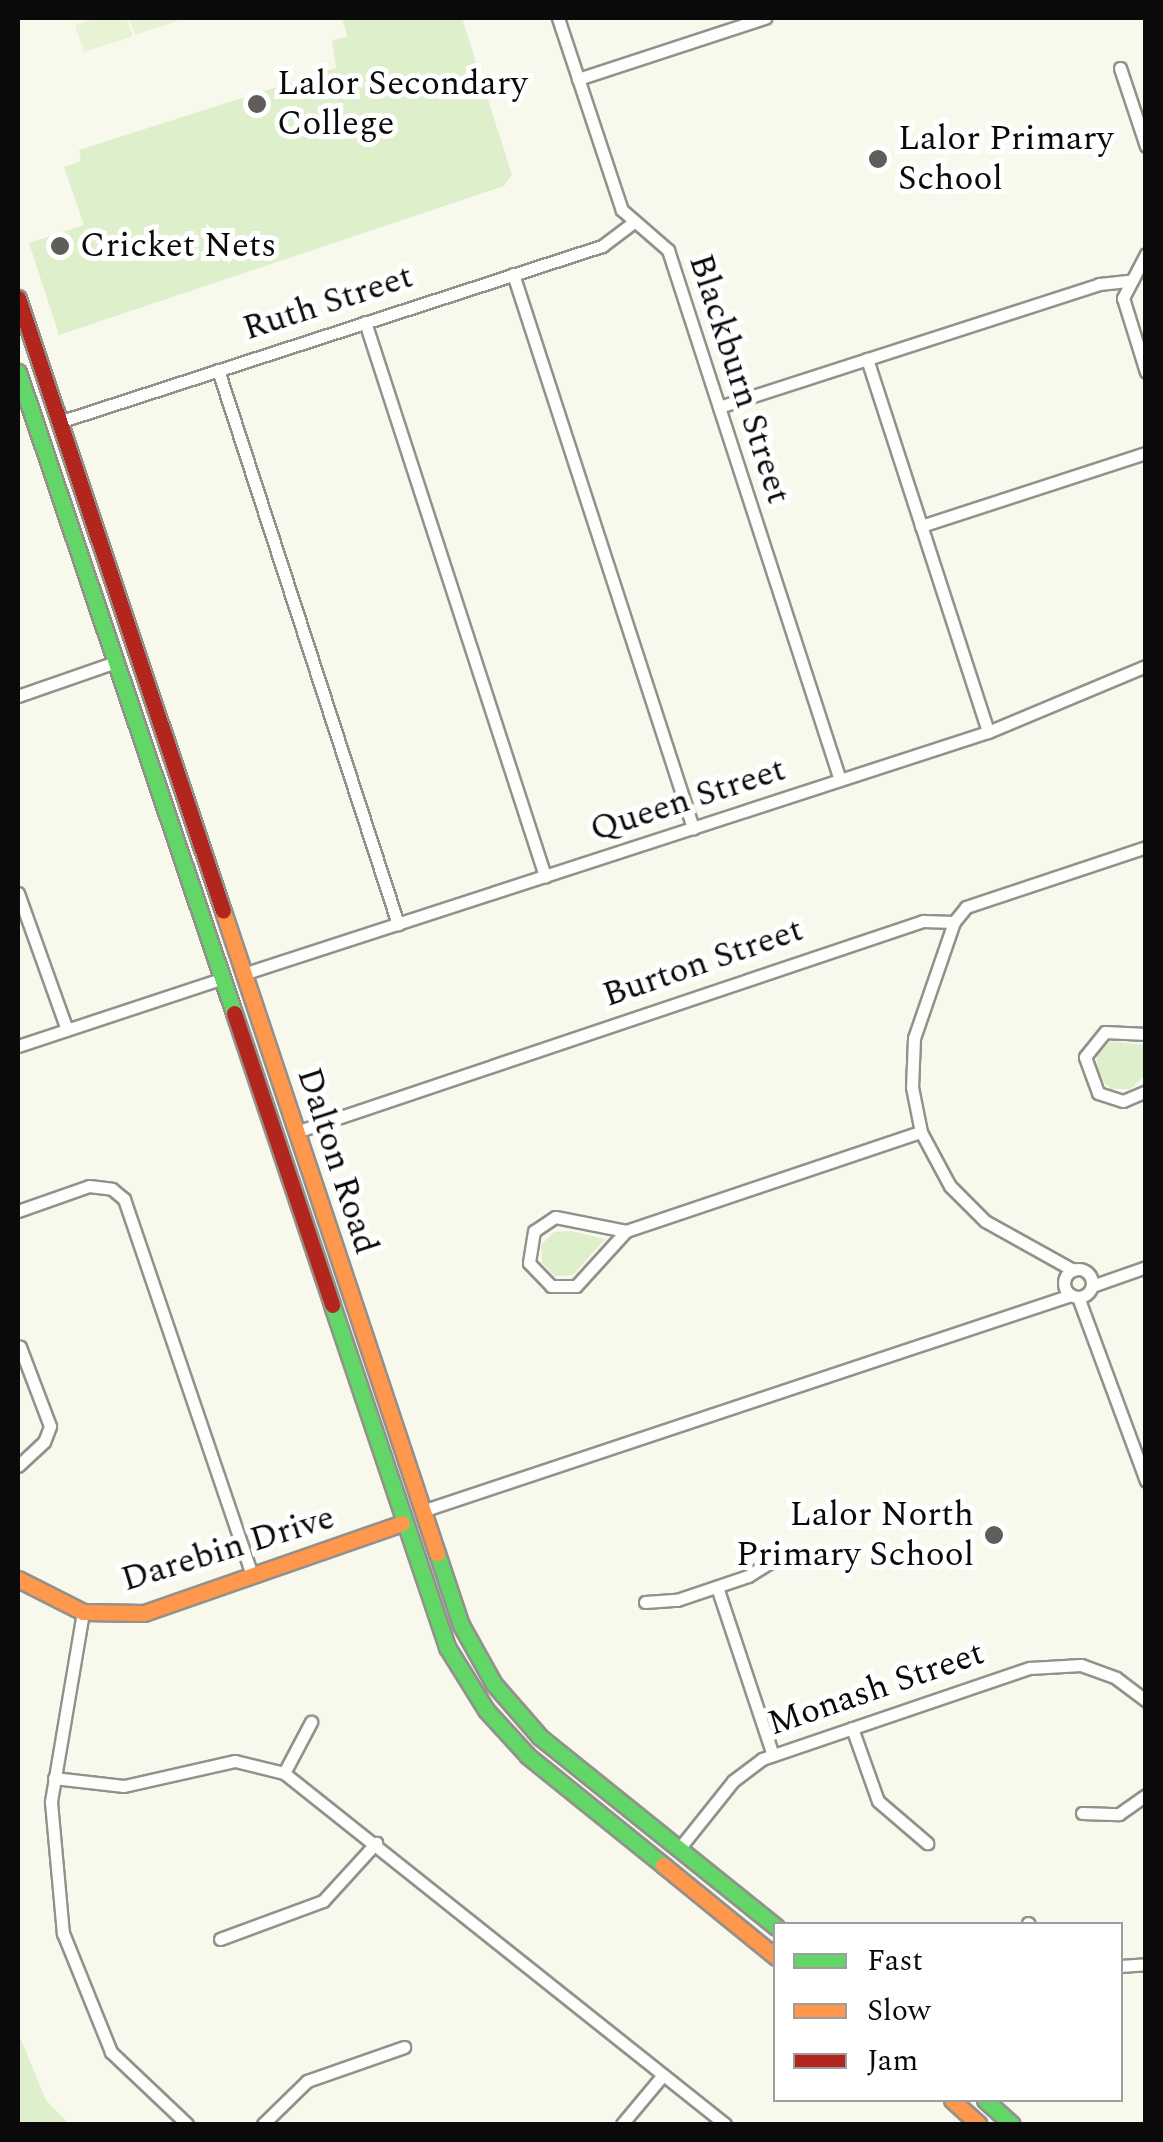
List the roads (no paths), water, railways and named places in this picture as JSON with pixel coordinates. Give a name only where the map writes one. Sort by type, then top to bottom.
[{"type":"main road","name":"Dalton Road","points":[[18,298],[461,1625],[494,1684],[546,1743],[773,1925]]},
{"type":"main road","name":"Dalton Road","points":[[18,372],[402,1524],[447,1647],[486,1710],[528,1756],[773,1954]]},
{"type":"main road","name":"Ruth Street","points":[[36,429],[59,422]]},
{"type":"main road","name":"Burton Street","points":[[274,1139],[296,1132]]},
{"type":"main road","name":"Darebin Drive","points":[[18,1579],[83,1612],[144,1613],[402,1524]]},
{"type":"main road","name":"Monash Street","points":[[664,1868],[678,1850]]},
{"type":"main road","points":[[954,2102],[980,2124]]},
{"type":"main road","points":[[987,2102],[1012,2124]]},
{"type":"street","name":"Blackburn Street","points":[[558,18],[619,203],[632,224],[666,244],[840,780]]},
{"type":"street","points":[[578,78],[765,18]]},
{"type":"street","points":[[1120,68],[1146,146]]},
{"type":"street","name":"Ruth Street","points":[[59,422],[602,246],[632,224]]},
{"type":"street","points":[[1146,254],[1130,280],[1124,304],[1146,372]]},
{"type":"street","points":[[513,274],[692,828]]},
{"type":"street","points":[[719,407],[1099,284],[1130,280]]},
{"type":"street","points":[[364,322],[545,876]]},
{"type":"street","points":[[866,359],[988,732]]},
{"type":"street","points":[[218,370],[398,924]]},
{"type":"street","points":[[921,526],[1146,453]]},
{"type":"street","points":[[18,696],[113,663]]},
{"type":"street","name":"Queen Street","points":[[243,974],[988,732],[1146,666]]},
{"type":"street","name":"Burton Street","points":[[296,1132],[929,919],[954,922],[966,907],[1146,847]]},
{"type":"street","points":[[18,892],[67,1030]]},
{"type":"street","points":[[954,922],[914,1038],[912,1086],[922,1132],[964,1202],[1006,1237],[1047,1258],[1078,1285],[1140,1446],[1146,1482]]},
{"type":"street","points":[[18,1046],[220,978]]},
{"type":"street","points":[[1146,1034],[1105,1032],[1089,1048],[1085,1067],[1091,1084],[1109,1099],[1132,1099],[1146,1091]]},
{"type":"street","points":[[626,1232],[555,1217],[530,1238],[529,1263],[543,1282],[576,1286],[626,1232],[922,1132]]},
{"type":"street","points":[[18,1210],[89,1186],[106,1186],[124,1199],[253,1578]]},
{"type":"street","points":[[422,1511],[1041,1302],[1078,1285],[1146,1267]]},
{"type":"street","points":[[18,1466],[44,1442],[50,1426],[20,1347]]},
{"type":"street","points":[[645,1602],[717,1586],[777,1558]]},
{"type":"street","points":[[717,1586],[773,1755]]},
{"type":"street","points":[[83,1612],[54,1778],[53,1842],[71,1959],[111,2052],[187,2124]]},
{"type":"street","name":"Monash Street","points":[[678,1850],[733,1781],[773,1755],[1047,1664],[1100,1670],[1146,1701]]},
{"type":"street","points":[[284,1773],[311,1722]]},
{"type":"street","points":[[852,1728],[878,1801],[927,1843]]},
{"type":"street","points":[[54,1778],[124,1786],[236,1761],[284,1773],[725,2124]]},
{"type":"street","points":[[1082,1812],[1119,1814],[1146,1795]]},
{"type":"street","points":[[220,1939],[323,1901],[376,1843]]},
{"type":"street","points":[[263,2124],[306,2081],[404,2047]]},
{"type":"street","points":[[622,2124],[664,2075]]},
{"type":"place","name":"Lalor Secondary College","points":[[257,104]]},
{"type":"place","name":"Lalor Primary School","points":[[878,159]]},
{"type":"place","name":"Cricket Nets","points":[[60,246]]},
{"type":"place","name":"Lalor North Primary School","points":[[994,1535]]}]
